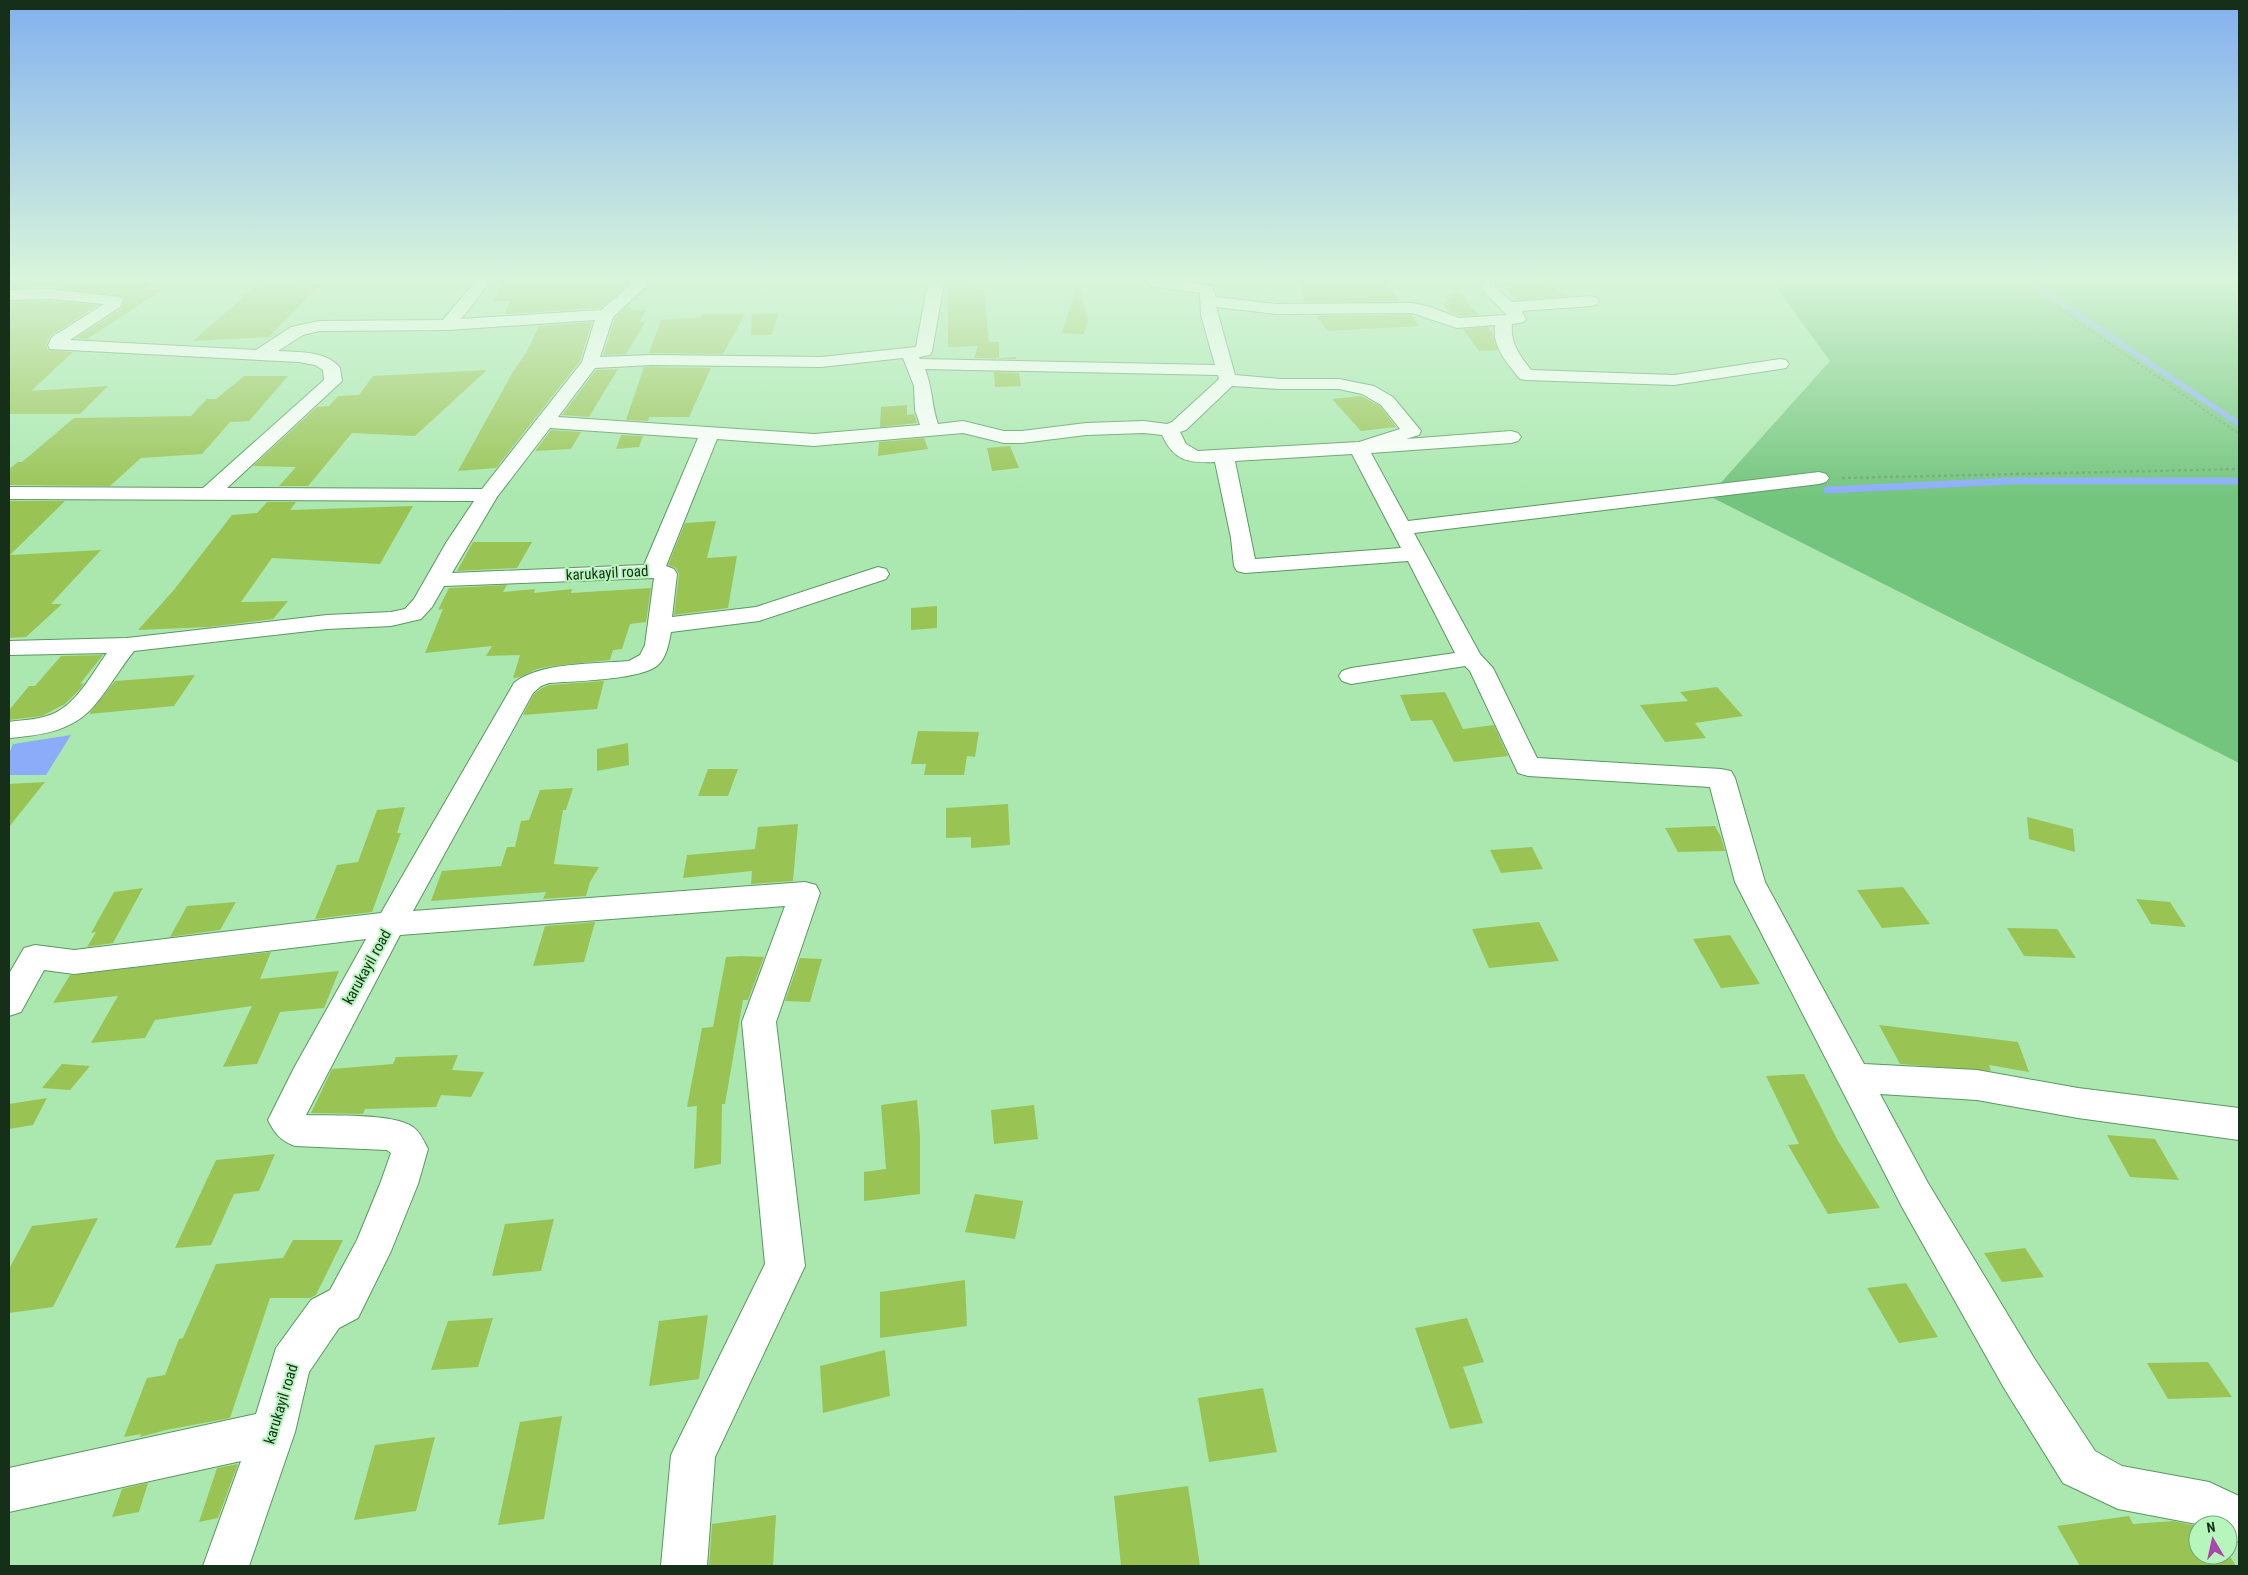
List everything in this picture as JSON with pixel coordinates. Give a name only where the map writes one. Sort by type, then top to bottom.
[{"type":"street","points":[[168,350],[299,356],[320,361],[331,368],[333,381],[209,493]]},
{"type":"street","points":[[260,355],[267,350]]},
{"type":"street","points":[[9,648],[127,645],[328,622],[391,619],[413,614],[424,602],[488,495],[590,363],[594,350]]},
{"type":"street","points":[[911,359],[924,350]]},
{"type":"street","points":[[1219,350],[1226,375]]},
{"type":"street","points":[[1509,350],[1526,375],[1674,380],[1780,364]]},
{"type":"street","points":[[590,363],[651,360],[821,362],[911,359],[1226,375],[1280,384],[1338,384],[1368,390],[1388,401],[1412,431],[1359,448]]},
{"type":"street","points":[[911,359],[923,386],[924,410],[931,430]]},
{"type":"street","points":[[545,422],[814,440],[964,427],[1004,438],[1022,438],[1086,429],[1119,427],[1169,430],[1178,426],[1226,375]]},
{"type":"street","points":[[1169,430],[1177,447],[1183,453],[1198,457],[1472,442],[1511,437]]},
{"type":"street","points":[[653,571],[710,432]]},
{"type":"street","points":[[1359,448],[1470,658],[1480,668],[1528,766],[1721,778],[1750,882],[1915,1196],[2018,1373],[2080,1467],[2118,1487],[2209,1504],[2239,1520]]},
{"type":"street","points":[[1224,455],[1230,492],[1244,546],[1245,566],[1415,554]]},
{"type":"street","points":[[1401,528],[1819,478]]},
{"type":"street","points":[[9,493],[488,495]]},
{"type":"street","name":"karukayil road","points":[[226,1566],[273,1432],[291,1363],[325,1314],[344,1304],[372,1251],[399,1184],[410,1149],[400,1138],[387,1134],[295,1130],[286,1120],[306,1078],[390,924],[523,689],[532,681],[546,676],[634,668],[644,665],[655,654],[666,574],[662,571],[653,571],[436,580]]},
{"type":"street","points":[[659,626],[759,614],[878,574]]},
{"type":"street","points":[[9,730],[44,726],[64,719],[87,699],[118,654],[127,645]]},
{"type":"street","points":[[1351,676],[1470,658]]},
{"type":"street","points":[[9,1003],[35,957],[74,962],[390,924],[805,893],[759,1022],[785,1266],[693,1455],[684,1566]]},
{"type":"street","points":[[1853,1078],[1977,1085],[2078,1103],[2239,1124]]},
{"type":"street","points":[[9,1490],[273,1432]]},
{"type":"path","points":[[2119,350],[2239,434]]},
{"type":"path","points":[[1819,478],[2239,470]]},
{"type":"green space","points":[[1822,350],[2239,350],[2239,763],[1709,496],[1830,361]]},
{"type":"water","points":[[71,735],[46,775],[9,775],[9,754],[13,744]]},
{"type":"building","points":[[9,350],[73,352],[31,391],[108,386],[80,414],[9,414]]},
{"type":"building","points":[[527,350],[583,350],[580,361],[496,468],[458,471],[514,370]]},
{"type":"building","points":[[604,350],[628,350],[626,354],[603,355]]},
{"type":"building","points":[[650,350],[725,350],[723,354],[649,353]]},
{"type":"building","points":[[976,350],[999,350],[999,358],[1016,357],[1016,359],[974,358]]},
{"type":"building","points":[[644,367],[711,368],[689,417],[649,417],[648,421],[626,420]]},
{"type":"building","points":[[618,369],[589,417],[562,415],[596,370]]},
{"type":"building","points":[[487,370],[415,436],[352,433],[308,486],[279,486],[296,467],[253,466],[317,407],[329,406],[338,396],[359,395],[373,376]]},
{"type":"building","points":[[994,372],[1019,373],[1021,386],[995,387]]},
{"type":"building","points":[[244,376],[288,376],[249,421],[230,422],[202,454],[141,458],[110,486],[9,485],[9,469],[18,462],[22,462],[74,418],[191,416],[207,399],[216,399]]},
{"type":"building","points":[[1361,396],[1380,406],[1396,427],[1361,431],[1332,399]]},
{"type":"building","points":[[907,405],[907,415],[914,414],[917,423],[880,427],[881,407]]},
{"type":"building","points":[[551,430],[581,432],[571,449],[535,451]]},
{"type":"building","points":[[621,435],[643,436],[639,447],[616,449]]},
{"type":"building","points":[[924,438],[928,449],[878,456],[879,442]]},
{"type":"building","points":[[1010,446],[1019,468],[992,471],[987,448]]},
{"type":"building","points":[[9,501],[65,501],[10,555],[101,550],[51,604],[62,604],[26,637],[9,638]]},
{"type":"building","points":[[267,502],[296,502],[290,510],[413,506],[380,564],[272,558],[241,602],[288,601],[273,619],[209,627],[138,630],[173,591],[232,515],[257,513]]},
{"type":"building","points":[[716,521],[707,558],[737,556],[728,608],[674,615],[679,574],[676,568],[668,565],[685,523]]},
{"type":"building","points":[[473,542],[532,542],[517,568],[457,571]]},
{"type":"building","points":[[507,585],[503,592],[535,589],[534,593],[572,589],[571,593],[651,588],[646,622],[630,624],[622,649],[613,650],[610,660],[552,666],[537,669],[520,677],[513,678],[520,655],[486,656],[492,646],[425,653],[443,609],[438,610],[449,588]]},
{"type":"building","points":[[937,606],[937,628],[911,630],[911,608]]},
{"type":"building","points":[[103,655],[80,684],[84,683],[80,689],[65,704],[42,716],[9,720],[9,710],[29,686],[35,686],[61,656]]},
{"type":"building","points":[[195,675],[174,706],[89,714],[115,681]]},
{"type":"building","points":[[604,681],[597,709],[523,715],[534,694],[549,685]]},
{"type":"building","points":[[1717,687],[1743,716],[1695,723],[1706,738],[1665,742],[1640,705],[1688,701],[1680,692]]},
{"type":"building","points":[[1445,692],[1463,729],[1494,725],[1508,756],[1454,762],[1432,720],[1411,721],[1400,695]]},
{"type":"building","points":[[918,731],[979,732],[975,757],[967,756],[964,775],[924,775],[926,764],[911,764]]},
{"type":"building","points":[[628,743],[629,765],[597,771],[597,749]]},
{"type":"building","points":[[708,769],[738,769],[728,796],[698,796]]},
{"type":"building","points":[[45,782],[9,827],[9,784]]},
{"type":"building","points":[[573,788],[566,810],[563,810],[554,864],[599,867],[590,882],[586,896],[543,899],[546,892],[431,901],[442,871],[501,866],[507,847],[515,847],[521,821],[529,820],[540,790]]},
{"type":"building","points":[[1008,804],[1010,845],[971,848],[971,837],[946,838],[946,808]]},
{"type":"building","points":[[405,807],[397,833],[401,833],[372,912],[315,919],[337,865],[358,862],[377,810]]},
{"type":"building","points":[[2027,817],[2073,829],[2075,852],[2029,839]]},
{"type":"building","points":[[798,824],[793,881],[751,884],[752,871],[683,878],[687,855],[755,849],[758,827]]},
{"type":"building","points":[[1715,826],[1725,851],[1678,852],[1665,828]]},
{"type":"building","points":[[1532,847],[1543,869],[1501,873],[1490,850]]},
{"type":"building","points":[[1903,887],[1930,924],[1882,928],[1857,890]]},
{"type":"building","points":[[143,888],[113,943],[87,947],[96,932],[91,933],[114,892]]},
{"type":"building","points":[[2136,899],[2170,902],[2186,927],[2151,924]]},
{"type":"building","points":[[236,902],[220,930],[170,937],[187,906]]},
{"type":"building","points":[[595,922],[584,962],[533,966],[545,926]]},
{"type":"building","points":[[1539,922],[1559,961],[1489,968],[1472,929]]},
{"type":"building","points":[[2007,928],[2057,929],[2076,958],[2024,956]]},
{"type":"building","points":[[1730,935],[1760,984],[1721,988],[1693,939]]},
{"type":"building","points":[[271,952],[260,979],[339,971],[324,1008],[280,1012],[257,1064],[223,1067],[252,1006],[155,1020],[145,1038],[91,1043],[118,996],[53,1003],[70,975]]},
{"type":"building","points":[[726,957],[764,957],[748,1000],[743,1000],[725,1104],[722,1104],[721,1164],[694,1169],[697,1106],[687,1107],[702,1028],[713,1027]]},
{"type":"building","points":[[800,958],[822,959],[810,1002],[785,1001]]},
{"type":"building","points":[[1879,1025],[2018,1042],[2029,1072],[1989,1065],[1991,1071],[1900,1064]]},
{"type":"building","points":[[458,1055],[452,1070],[484,1072],[471,1097],[441,1095],[436,1107],[365,1109],[363,1114],[311,1113],[332,1069],[393,1064],[396,1057]]},
{"type":"building","points":[[62,1064],[90,1066],[70,1090],[42,1088]]},
{"type":"building","points":[[1804,1074],[1838,1141],[1880,1208],[1828,1214],[1788,1145],[1799,1144],[1766,1076]]},
{"type":"building","points":[[47,1098],[33,1125],[9,1129],[9,1104]]},
{"type":"building","points":[[917,1100],[920,1136],[920,1194],[864,1201],[864,1172],[886,1169],[881,1105]]},
{"type":"building","points":[[1034,1105],[1038,1139],[994,1144],[991,1110]]},
{"type":"building","points":[[2107,1135],[2155,1139],[2179,1180],[2130,1177]]},
{"type":"building","points":[[275,1154],[259,1191],[234,1194],[211,1245],[175,1248],[216,1160]]},
{"type":"building","points":[[975,1194],[1023,1201],[1015,1239],[965,1232]]},
{"type":"building","points":[[98,1218],[53,1307],[9,1313],[9,1269],[32,1226]]},
{"type":"building","points":[[554,1219],[541,1271],[492,1276],[505,1224]]},
{"type":"building","points":[[293,1240],[343,1240],[316,1295],[310,1298],[270,1298],[230,1418],[140,1437],[141,1434],[124,1437],[147,1378],[165,1375],[179,1339],[183,1338],[216,1264],[283,1258]]},
{"type":"building","points":[[2025,1248],[2044,1277],[2002,1282],[1984,1253]]},
{"type":"building","points":[[965,1280],[967,1326],[880,1338],[880,1292]]},
{"type":"building","points":[[1906,1283],[1938,1337],[1899,1343],[1867,1288]]},
{"type":"building","points":[[708,1315],[699,1379],[649,1386],[659,1321]]},
{"type":"building","points":[[493,1318],[478,1367],[431,1370],[448,1321]]},
{"type":"building","points":[[1467,1318],[1484,1362],[1463,1367],[1483,1423],[1450,1429],[1415,1328]]},
{"type":"building","points":[[885,1350],[890,1396],[823,1413],[820,1366]]},
{"type":"building","points":[[2208,1362],[2232,1397],[2168,1399],[2147,1363]]},
{"type":"building","points":[[1263,1388],[1277,1452],[1209,1462],[1198,1398]]},
{"type":"building","points":[[562,1416],[544,1519],[498,1525],[520,1422]]},
{"type":"building","points":[[435,1437],[416,1511],[354,1520],[375,1445]]},
{"type":"building","points":[[238,1464],[218,1518],[199,1522],[217,1468]]},
{"type":"building","points":[[148,1483],[139,1512],[112,1517],[122,1489]]},
{"type":"building","points":[[1188,1486],[1200,1566],[1121,1566],[1114,1496]]},
{"type":"building","points":[[776,1515],[773,1566],[709,1566],[712,1524]]},
{"type":"building","points":[[2129,1516],[2133,1524],[2173,1521],[2188,1524],[2188,1565],[2236,1566],[2080,1566],[2057,1526]]},
{"type":"waterway","points":[[2131,350],[2239,424]]},
{"type":"waterway","points":[[1827,490],[2010,481],[2239,481]]}]
